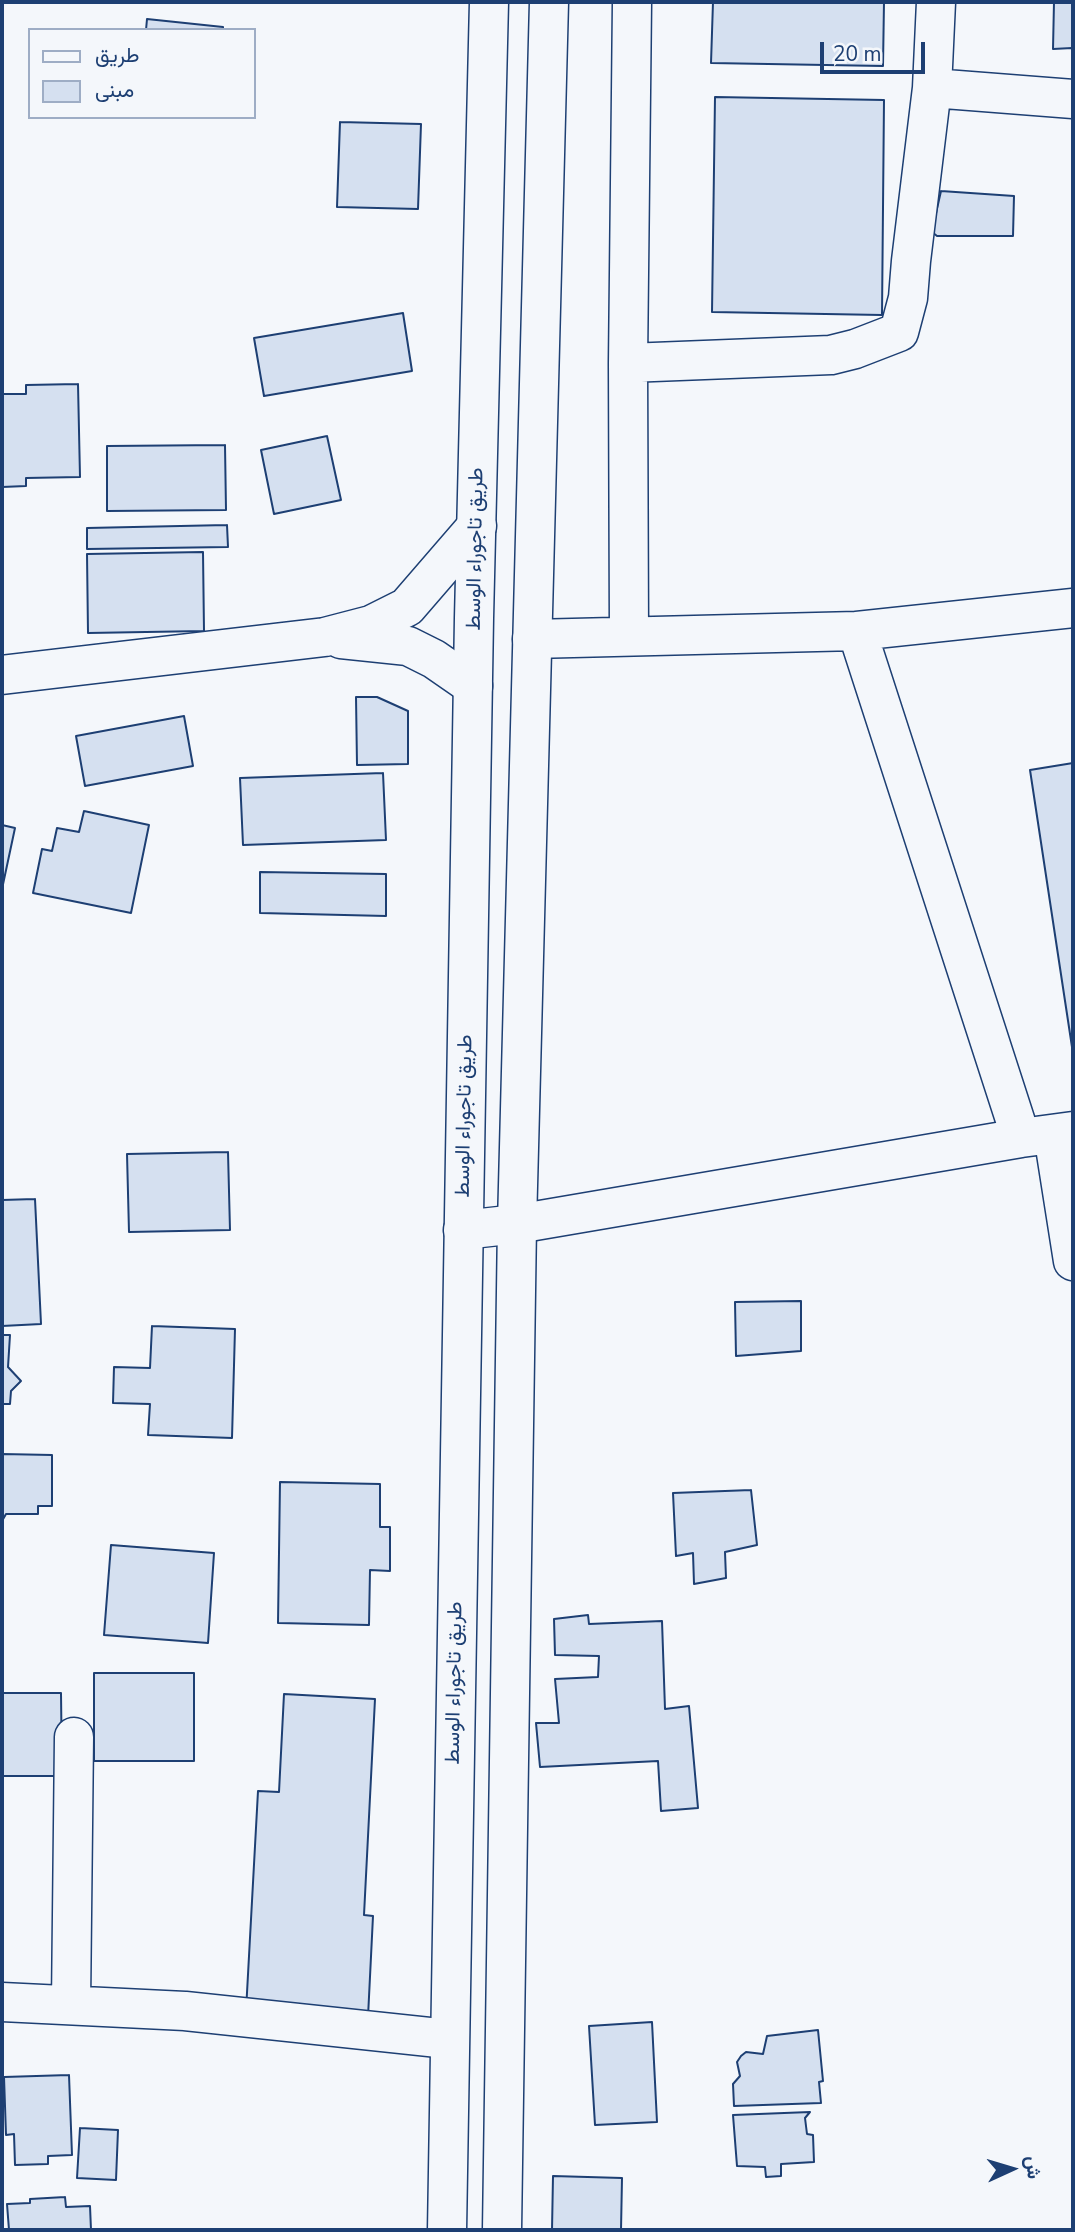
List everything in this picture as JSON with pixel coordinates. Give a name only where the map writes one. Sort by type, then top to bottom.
[{"type":"street","name":"طريق تاجوراء الوسط","points":[[447,2230],[448,2039],[473,685],[489,2]]},
{"type":"street","points":[[502,2230],[517,1224],[549,2]]},
{"type":"street","points":[[629,636],[628,363],[632,2]]},
{"type":"street","points":[[628,363],[831,355],[899,332],[908,298],[932,88],[936,2]]},
{"type":"street","points":[[932,88],[1073,99]]},
{"type":"street","points":[[2,675],[325,637],[371,625],[407,607],[477,526]]},
{"type":"street","points":[[532,639],[858,631],[1073,608]]},
{"type":"street","points":[[858,631],[1049,1134],[1073,1261]]},
{"type":"street","points":[[325,637],[408,646],[434,659],[473,685]]},
{"type":"street","points":[[463,1230],[517,1224],[1049,1134]]},
{"type":"street","points":[[71,2004],[74,1737]]},
{"type":"street","points":[[2,2002],[185,2011],[448,2039]]},
{"type":"building","points":[[713,2],[884,2],[883,66],[711,63]]},
{"type":"building","points":[[1054,2],[1073,2],[1073,60],[1072,48],[1053,49]]},
{"type":"building","points":[[147,19],[223,27],[223,28],[146,28]]},
{"type":"building","points":[[715,97],[884,100],[882,315],[712,312]]},
{"type":"building","points":[[340,122],[421,124],[418,209],[337,207]]},
{"type":"building","points":[[941,191],[1014,196],[1013,236],[937,236],[927,228],[934,222]]},
{"type":"building","points":[[403,313],[412,371],[264,396],[254,338]]},
{"type":"building","points":[[78,384],[80,477],[26,478],[26,486],[2,487],[2,394],[26,394],[26,385]]},
{"type":"building","points":[[327,436],[341,500],[274,514],[261,450]]},
{"type":"building","points":[[225,445],[226,510],[107,511],[107,446]]},
{"type":"building","points":[[227,525],[228,547],[87,549],[87,528]]},
{"type":"building","points":[[203,552],[204,631],[88,633],[87,554]]},
{"type":"building","points":[[356,697],[377,697],[408,711],[408,764],[357,765]]},
{"type":"building","points":[[184,716],[193,766],[85,786],[76,736]]},
{"type":"building","points":[[1073,763],[1073,1047],[1072,1047],[1030,770]]},
{"type":"building","points":[[383,773],[386,840],[243,845],[240,778]]},
{"type":"building","points":[[84,811],[149,825],[131,913],[33,893],[42,849],[52,851],[57,828],[79,832]]},
{"type":"building","points":[[2,825],[15,828],[2,889]]},
{"type":"building","points":[[260,872],[386,874],[386,916],[260,913]]},
{"type":"building","points":[[228,1152],[230,1230],[129,1232],[127,1154]]},
{"type":"building","points":[[35,1199],[41,1324],[2,1326],[2,1200]]},
{"type":"building","points":[[801,1301],[801,1351],[736,1356],[735,1302]]},
{"type":"building","points":[[152,1326],[235,1329],[232,1438],[148,1435],[150,1404],[113,1403],[114,1367],[150,1368]]},
{"type":"building","points":[[2,1335],[10,1335],[8,1367],[21,1381],[11,1391],[10,1404],[2,1404]]},
{"type":"building","points":[[2,1454],[52,1455],[52,1506],[38,1506],[38,1514],[6,1514],[2,1521]]},
{"type":"building","points":[[280,1482],[380,1484],[380,1527],[390,1527],[390,1571],[370,1570],[369,1625],[278,1623]]},
{"type":"building","points":[[751,1490],[757,1545],[725,1552],[726,1578],[694,1584],[693,1553],[676,1556],[673,1493]]},
{"type":"building","points":[[111,1545],[214,1553],[208,1643],[104,1635]]},
{"type":"building","points":[[588,1615],[589,1624],[662,1621],[665,1709],[689,1706],[698,1808],[661,1811],[658,1761],[540,1767],[536,1723],[559,1723],[555,1679],[598,1677],[599,1656],[555,1655],[554,1619]]},
{"type":"building","points":[[94,1673],[194,1673],[194,1761],[94,1761]]},
{"type":"building","points":[[2,1693],[61,1693],[62,1776],[2,1776]]},
{"type":"building","points":[[284,1694],[375,1699],[364,1915],[373,1916],[368,2017],[246,2011],[258,1791],[279,1792]]},
{"type":"building","points":[[652,2022],[657,2122],[595,2125],[589,2026]]},
{"type":"building","points":[[818,2030],[823,2081],[819,2082],[821,2103],[734,2106],[733,2084],[740,2076],[737,2062],[741,2056],[746,2052],[763,2054],[767,2036]]},
{"type":"building","points":[[69,2075],[72,2155],[48,2156],[48,2164],[15,2165],[14,2134],[6,2135],[4,2077]]},
{"type":"building","points":[[810,2112],[805,2118],[807,2134],[813,2135],[814,2162],[781,2164],[781,2176],[766,2177],[765,2167],[737,2166],[733,2115]]},
{"type":"building","points":[[80,2128],[118,2130],[116,2180],[77,2178]]},
{"type":"building","points":[[553,2176],[622,2178],[621,2230],[552,2230]]},
{"type":"building","points":[[65,2197],[66,2207],[90,2206],[91,2230],[9,2230],[7,2204],[30,2203],[30,2199]]}]
